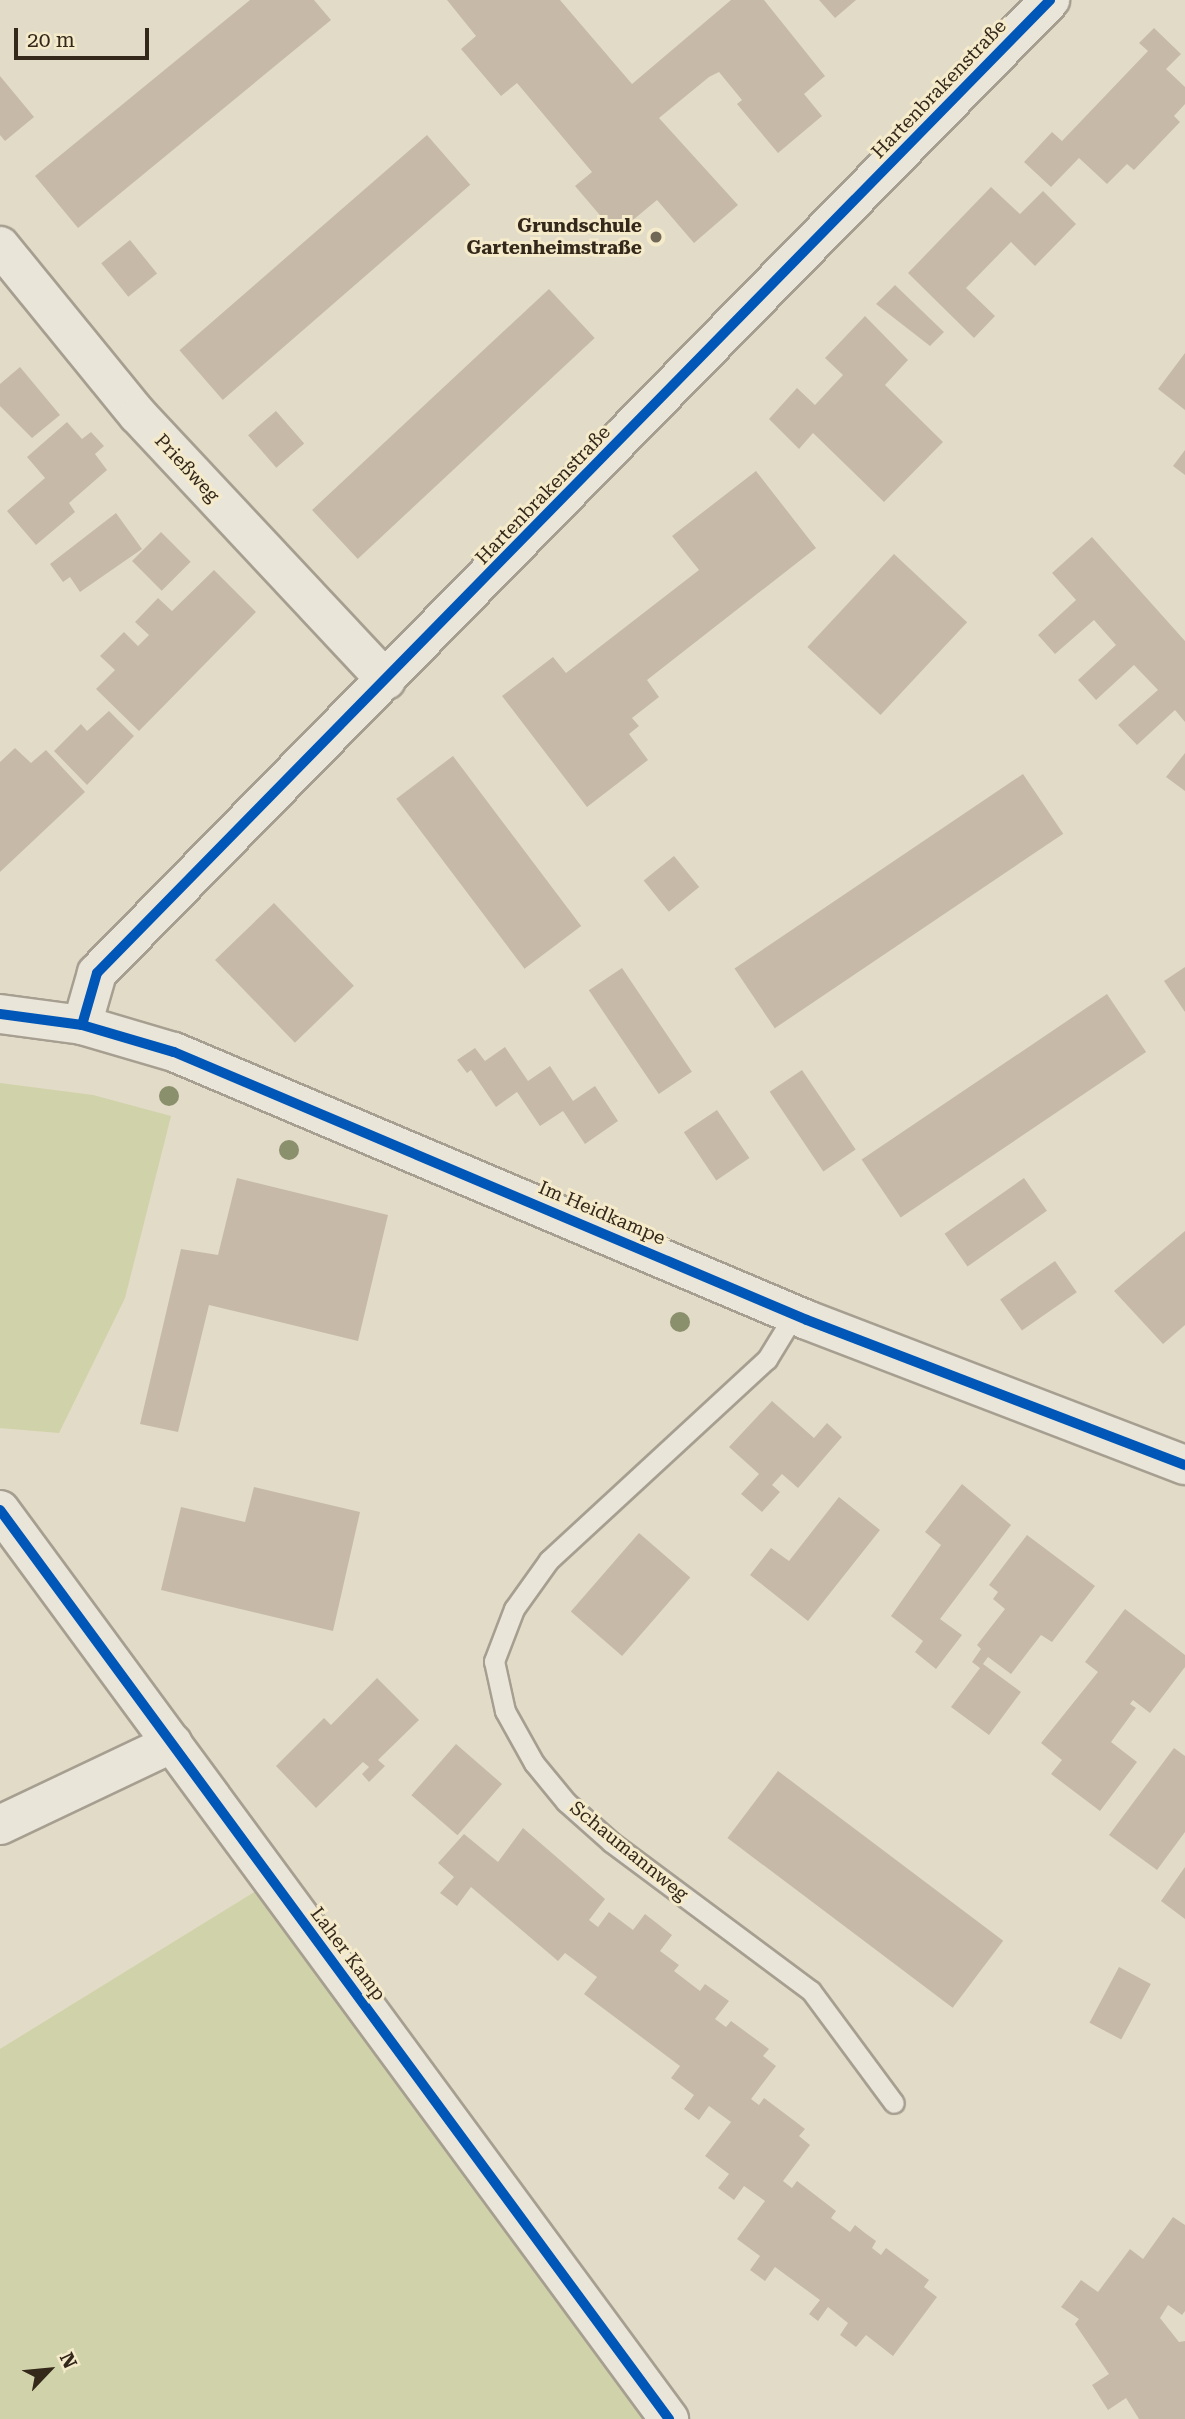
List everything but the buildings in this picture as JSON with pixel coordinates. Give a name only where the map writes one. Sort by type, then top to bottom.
[{"type":"street","name":"Hartenbrakenstraße","points":[[82,1025],[97,973],[387,680],[1050,0]]},
{"type":"street","name":"Prießweg","points":[[0,246],[138,415],[387,680]]},
{"type":"street","name":"Im Heidkampe","points":[[0,1014],[82,1025],[174,1052],[267,1089],[794,1315],[1185,1465]]},
{"type":"street","name":"Laher Kamp","points":[[0,1510],[669,2419]]},
{"type":"street","points":[[0,1825],[173,1743]]},
{"type":"lane","name":"Schaumannweg","points":[[794,1315],[767,1359],[549,1560],[514,1609],[494,1661],[505,1711],[534,1763],[566,1802],[611,1842],[811,1991],[894,2103]]},
{"type":"green space","points":[[0,1083],[93,1095],[171,1116],[125,1298],[59,1433],[0,1428]]},
{"type":"green space","points":[[272,1881],[669,2419],[0,2419],[0,2049]]},
{"type":"cycle path","points":[[82,1025],[97,973],[1050,0]]},
{"type":"cycle path","points":[[0,1014],[82,1025],[174,1052],[807,1320],[1185,1465]]},
{"type":"cycle path","points":[[0,1510],[669,2419]]},
{"type":"place","name":"Grundschule Gartenheimstraße","points":[[656,237]]}]
